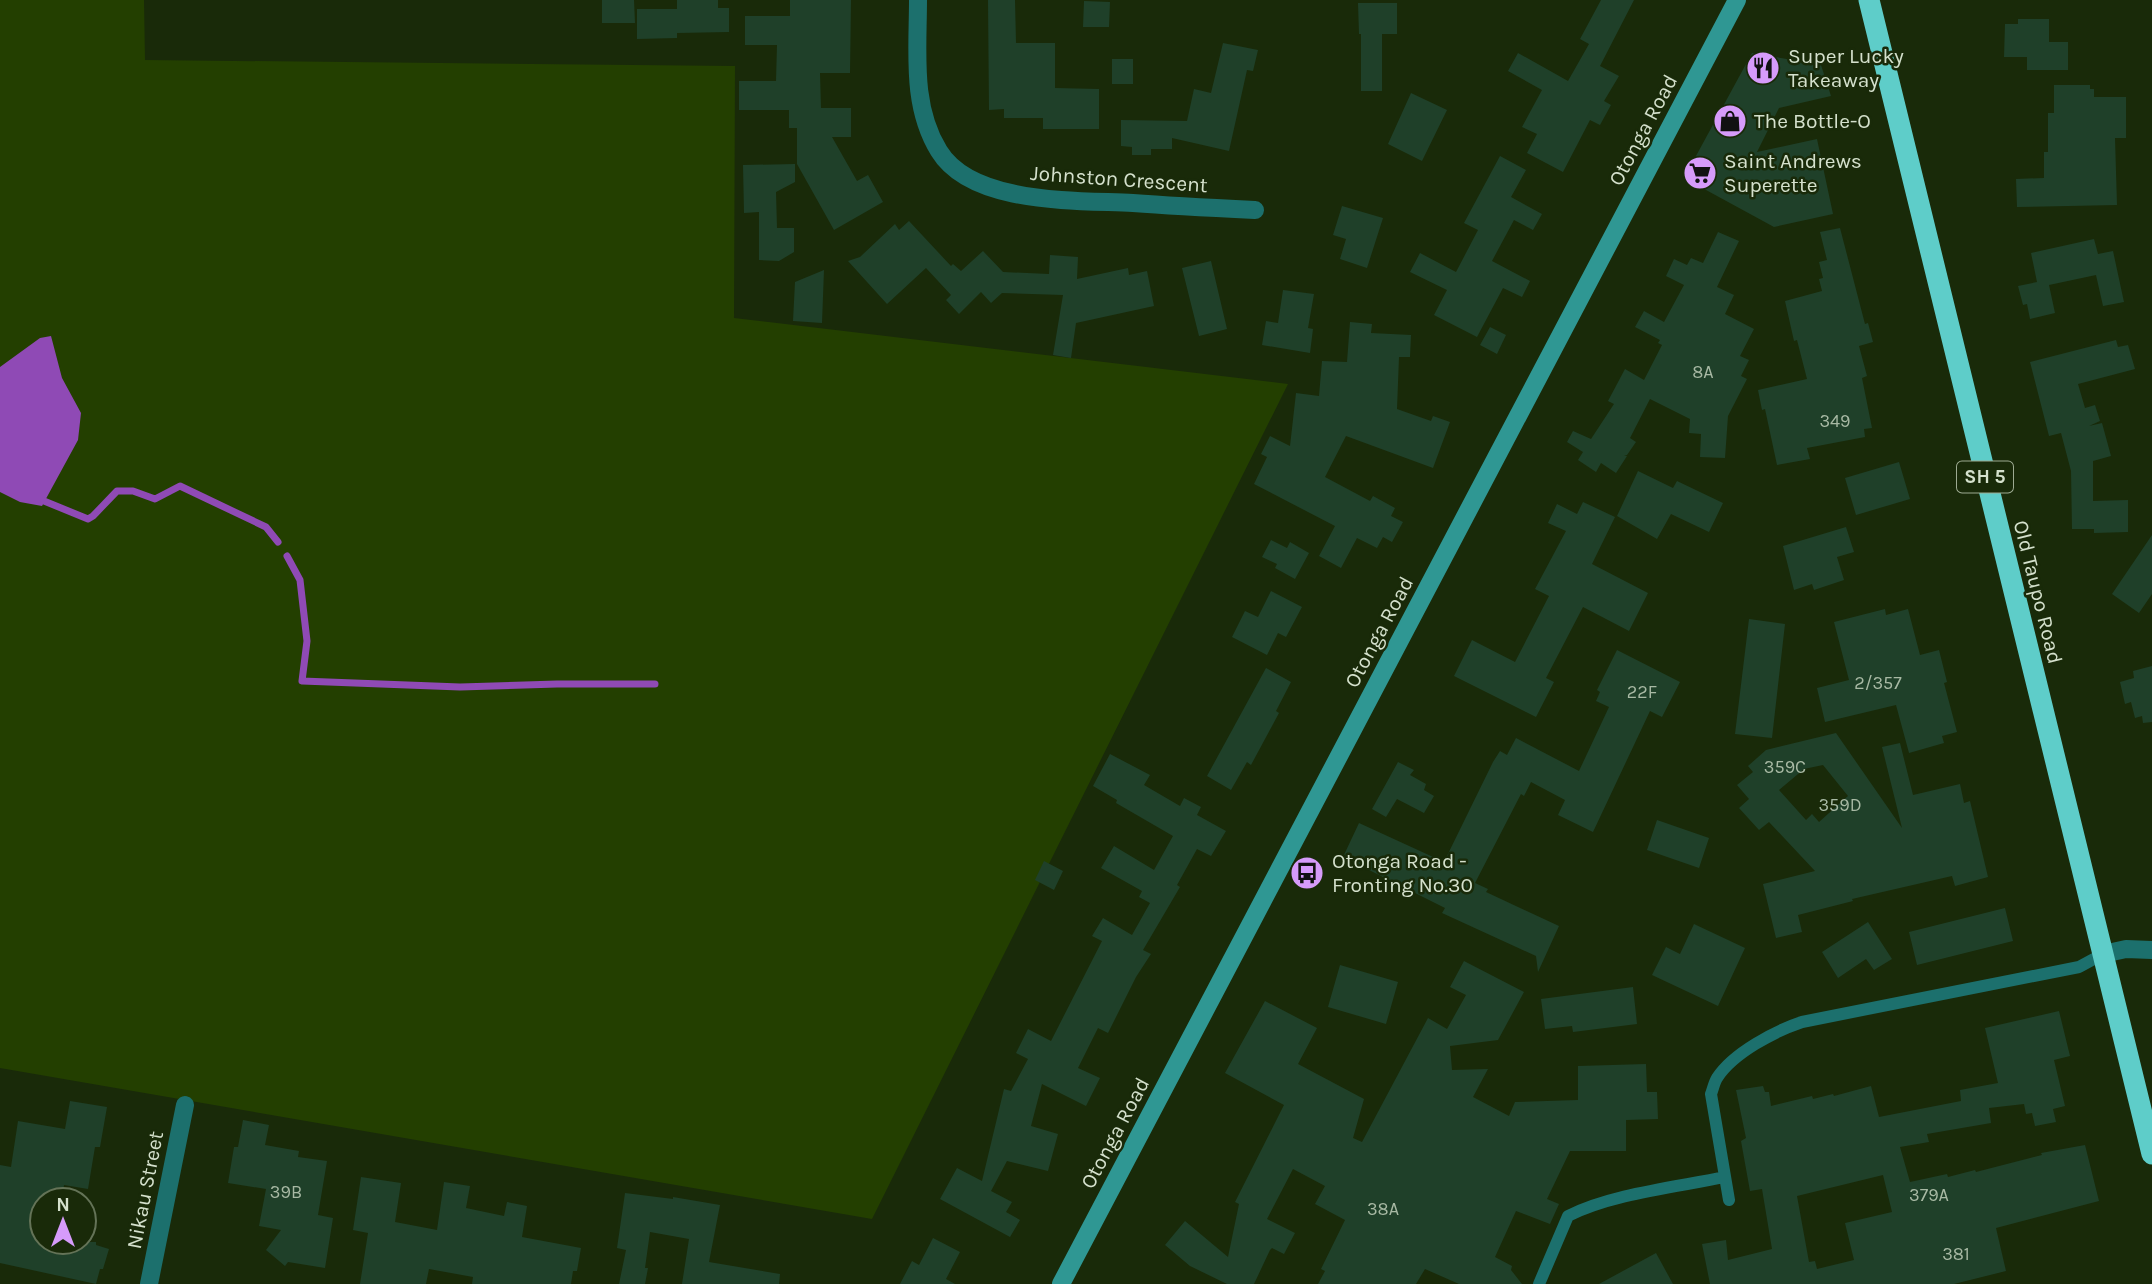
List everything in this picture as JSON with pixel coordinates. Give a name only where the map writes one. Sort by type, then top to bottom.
[{"type":"highway","name":"Old Taupo Road","points":[[1868,0],[2152,1154]]},
{"type":"street","name":"Johnston Crescent","points":[[918,0],[918,87],[926,124],[940,153],[967,178],[992,188],[1032,198],[1255,210]]},
{"type":"street","name":"Otonga Road","points":[[1061,1284],[1737,0]]},
{"type":"street","points":[[2103,954],[2126,949],[2152,950]]},
{"type":"street","name":"Nikau Street","points":[[149,1284],[185,1105]]},
{"type":"lane","points":[[1729,1200],[1711,1094],[1717,1078],[1737,1058],[1780,1029],[1802,1022],[2080,967],[2103,954]]},
{"type":"lane","points":[[1539,1284],[1568,1216],[1581,1209],[1620,1199],[1725,1177]]},
{"type":"green space","points":[[0,0],[144,0],[145,60],[735,66],[734,318],[1288,384],[872,1219],[0,1068]]},
{"type":"shaded area","points":[[51,336],[62,378],[81,413],[78,440],[42,506],[20,502],[0,492],[0,367],[40,338]]},
{"type":"building","points":[[602,0],[634,0],[635,23],[602,23]]},
{"type":"building","points":[[677,0],[718,0],[718,8],[729,8],[729,32],[677,33],[677,38],[637,39],[637,9],[677,9]]},
{"type":"building","points":[[790,0],[851,0],[850,73],[820,73],[821,108],[851,108],[851,137],[832,137],[857,181],[868,175],[883,202],[834,230],[797,164],[797,128],[789,128],[789,110],[739,110],[739,81],[776,81],[777,45],[745,45],[745,16],[790,16]]},
{"type":"building","points":[[988,0],[1015,0],[1016,43],[1055,43],[1055,88],[1099,89],[1099,129],[1043,129],[1043,118],[1004,118],[1004,109],[989,110]]},
{"type":"building","points":[[1601,0],[1634,0],[1600,66],[1619,76],[1604,101],[1611,105],[1600,125],[1590,120],[1563,172],[1527,153],[1537,134],[1522,127],[1542,90],[1508,71],[1518,53],[1568,81],[1589,44],[1580,39]]},
{"type":"building","points":[[1084,1],[1110,2],[1109,27],[1083,27]]},
{"type":"building","points":[[1358,3],[1397,3],[1397,34],[1382,34],[1382,91],[1361,91]]},
{"type":"building","points":[[2018,19],[2049,19],[2049,42],[2068,42],[2068,70],[2027,70],[2027,57],[2004,57],[2005,24],[2018,24]]},
{"type":"building","points":[[1223,43],[1258,50],[1253,71],[1247,70],[1229,151],[1172,138],[1172,149],[1151,149],[1151,155],[1132,155],[1132,147],[1121,146],[1121,120],[1187,121],[1194,89],[1211,93]]},
{"type":"building","points":[[1752,53],[1821,65],[1831,96],[1779,108],[1757,152],[1817,139],[1833,214],[1774,227],[1684,178]]},
{"type":"building","points":[[1112,59],[1133,59],[1133,84],[1112,84]]},
{"type":"building","points":[[2054,85],[2090,85],[2090,89],[2094,89],[2094,97],[2126,97],[2126,138],[2115,138],[2117,205],[2017,207],[2016,179],[2044,178],[2044,152],[2048,152],[2048,113],[2054,113]]},
{"type":"building","points":[[1411,93],[1447,110],[1422,161],[1388,144]]},
{"type":"building","points":[[1500,156],[1526,170],[1511,197],[1542,214],[1533,230],[1514,220],[1492,261],[1530,281],[1522,297],[1503,288],[1477,337],[1434,315],[1447,290],[1410,272],[1420,253],[1456,272],[1478,230],[1464,223]]},
{"type":"building","points":[[795,164],[795,182],[776,192],[777,228],[794,228],[794,252],[779,261],[759,260],[759,212],[744,213],[743,165]]},
{"type":"building","points":[[1342,206],[1383,218],[1367,268],[1340,259],[1346,239],[1333,235]]},
{"type":"building","points":[[909,221],[951,266],[953,264],[961,271],[983,251],[1003,272],[1049,274],[1050,255],[1078,257],[1077,279],[1128,268],[1129,275],[1147,271],[1154,306],[1076,323],[1071,358],[1053,355],[1063,295],[1002,293],[991,303],[981,292],[959,314],[946,300],[951,295],[926,268],[887,304],[848,261],[860,257],[895,224],[899,230]]},
{"type":"building","points":[[1840,228],[1865,324],[1868,323],[1873,342],[1859,346],[1867,376],[1862,378],[1872,428],[1864,429],[1865,437],[1807,448],[1810,459],[1777,465],[1765,409],[1762,410],[1758,390],[1807,379],[1797,340],[1794,341],[1785,301],[1822,291],[1819,279],[1823,278],[1819,262],[1827,260],[1820,232]]},
{"type":"building","points":[[1718,232],[1739,241],[1717,287],[1734,295],[1725,314],[1754,329],[1740,356],[1749,360],[1741,376],[1747,379],[1728,416],[1725,458],[1700,457],[1701,434],[1689,433],[1690,419],[1650,399],[1630,438],[1636,442],[1627,455],[1624,455],[1627,456],[1616,473],[1601,463],[1596,472],[1578,460],[1583,452],[1567,442],[1573,431],[1591,439],[1614,404],[1608,401],[1625,369],[1644,380],[1662,345],[1658,343],[1660,340],[1635,327],[1644,311],[1664,322],[1684,285],[1666,276],[1674,259],[1687,265],[1691,258],[1703,263]]},
{"type":"building","points":[[2094,239],[2098,254],[2113,251],[2124,302],[2103,306],[2096,275],[2049,285],[2055,313],[2030,319],[2027,304],[2023,305],[2018,286],[2037,282],[2031,253]]},
{"type":"building","points":[[1211,261],[1227,329],[1199,336],[1182,268]]},
{"type":"building","points":[[824,270],[822,323],[793,321],[795,282]]},
{"type":"building","points":[[1283,290],[1314,294],[1308,328],[1313,329],[1310,353],[1262,345],[1266,321],[1278,323]]},
{"type":"building","points":[[1350,322],[1372,324],[1371,333],[1411,335],[1410,357],[1399,357],[1397,409],[1431,421],[1433,416],[1450,422],[1433,468],[1346,436],[1325,477],[1370,501],[1373,496],[1395,508],[1391,516],[1403,522],[1392,542],[1383,537],[1377,548],[1357,538],[1341,568],[1319,556],[1335,526],[1254,484],[1267,457],[1261,454],[1270,436],[1290,446],[1296,393],[1319,396],[1322,361],[1347,362]]},
{"type":"building","points":[[1490,327],[1506,335],[1497,354],[1480,345]]},
{"type":"building","points":[[2116,340],[2118,347],[2128,345],[2135,369],[2078,384],[2085,408],[2095,405],[2100,421],[2089,426],[2102,423],[2111,456],[2093,461],[2093,501],[2128,500],[2128,532],[2094,533],[2094,529],[2072,529],[2071,471],[2061,433],[2049,436],[2030,362]]},
{"type":"building","points":[[1899,462],[1910,499],[1856,515],[1845,478]]},
{"type":"building","points":[[1638,471],[1673,488],[1677,481],[1723,503],[1709,532],[1671,514],[1657,539],[1617,516]]},
{"type":"building","points":[[1583,502],[1615,517],[1592,564],[1648,593],[1629,631],[1583,607],[1546,678],[1554,682],[1536,717],[1454,676],[1472,640],[1515,662],[1549,596],[1535,589],[1566,531],[1548,523],[1557,504],[1577,514]]},
{"type":"building","points":[[1846,527],[1854,552],[1837,557],[1844,580],[1814,590],[1812,584],[1794,590],[1783,546]]},
{"type":"building","points":[[2152,535],[2152,594],[2139,613],[2112,594]]},
{"type":"building","points":[[1271,540],[1287,548],[1290,542],[1309,553],[1295,579],[1275,568],[1277,564],[1262,557]]},
{"type":"building","points":[[1271,591],[1302,607],[1286,637],[1278,633],[1267,655],[1232,637],[1245,611],[1258,617]]},
{"type":"building","points":[[1885,609],[1886,615],[1908,609],[1920,655],[1939,650],[1947,682],[1944,683],[1957,732],[1942,736],[1944,743],[1909,753],[1896,705],[1825,722],[1817,688],[1849,680],[1834,622]]},
{"type":"building","points":[[1749,619],[1785,624],[1772,738],[1735,734]]},
{"type":"building","points":[[1617,650],[1680,682],[1662,717],[1650,711],[1593,832],[1558,815],[1565,800],[1531,782],[1524,796],[1521,794],[1475,883],[1488,889],[1486,892],[1559,926],[1538,972],[1536,956],[1442,913],[1445,908],[1343,857],[1359,823],[1444,862],[1493,762],[1500,751],[1507,755],[1516,738],[1579,771],[1609,707],[1596,701],[1600,692],[1597,690]]},
{"type":"building","points":[[2152,666],[2152,722],[2143,723],[2142,716],[2135,718],[2131,702],[2125,704],[2120,682],[2134,678],[2133,671]]},
{"type":"building","points":[[1266,668],[1291,682],[1276,711],[1279,713],[1251,765],[1247,762],[1231,790],[1207,776]]},
{"type":"building","points":[[1836,733],[1902,828],[1882,747],[1900,743],[1913,795],[1960,784],[1964,803],[1970,801],[1988,877],[1955,886],[1952,876],[1852,899],[1853,901],[1798,915],[1802,932],[1776,938],[1763,884],[1815,871],[1769,822],[1759,830],[1739,808],[1749,799],[1737,785],[1753,772],[1748,766],[1766,750]],"holes":[[[1823,765],[1848,796],[1819,822],[1812,814],[1806,820],[1779,790],[1804,769]]]},
{"type":"building","points":[[1110,754],[1150,775],[1144,785],[1180,806],[1184,798],[1201,807],[1197,815],[1226,831],[1211,856],[1197,849],[1177,885],[1180,887],[1143,950],[1151,954],[1136,977],[1108,1033],[1098,1028],[1078,1068],[1100,1078],[1086,1106],[1042,1084],[1031,1126],[1058,1134],[1048,1171],[1007,1161],[991,1191],[1012,1202],[1006,1212],[1020,1220],[1010,1237],[940,1199],[957,1168],[982,1181],[1004,1089],[1011,1091],[1028,1059],[1016,1053],[1028,1029],[1051,1041],[1102,941],[1092,936],[1103,918],[1132,935],[1150,903],[1139,897],[1142,891],[1101,868],[1114,846],[1154,870],[1173,836],[1116,803],[1117,800],[1093,786]]},
{"type":"building","points":[[1398,762],[1414,770],[1410,775],[1426,784],[1424,790],[1434,796],[1424,813],[1397,799],[1386,817],[1372,809]]},
{"type":"building","points":[[1657,820],[1709,838],[1699,868],[1647,850]]},
{"type":"building","points":[[1044,861],[1063,871],[1054,890],[1035,880]]},
{"type":"building","points":[[2005,908],[2013,941],[1917,965],[1909,932]]},
{"type":"building","points":[[1868,922],[1892,959],[1874,970],[1866,959],[1838,978],[1822,952]]},
{"type":"building","points":[[1694,924],[1745,948],[1718,1006],[1652,975],[1666,947],[1680,954]]},
{"type":"building","points":[[1464,961],[1524,992],[1498,1040],[1450,1046],[1452,1070],[1488,1069],[1473,1097],[1509,1116],[1515,1102],[1578,1100],[1578,1066],[1646,1064],[1647,1092],[1657,1092],[1658,1119],[1626,1120],[1626,1151],[1570,1151],[1547,1199],[1559,1204],[1550,1224],[1516,1211],[1495,1257],[1512,1266],[1511,1270],[1522,1284],[1459,1284],[1425,1269],[1416,1284],[1318,1284],[1325,1271],[1321,1269],[1345,1220],[1315,1204],[1325,1186],[1293,1169],[1267,1219],[1295,1233],[1284,1254],[1272,1248],[1270,1250],[1254,1284],[1227,1284],[1190,1266],[1165,1245],[1185,1221],[1228,1257],[1239,1204],[1235,1202],[1284,1105],[1225,1073],[1265,1001],[1317,1028],[1298,1064],[1364,1099],[1353,1138],[1362,1142],[1428,1018],[1447,1029],[1466,995],[1450,987]]},
{"type":"building","points":[[1340,965],[1398,982],[1386,1024],[1328,1007]]},
{"type":"building","points":[[1633,987],[1637,1024],[1573,1032],[1572,1026],[1545,1029],[1541,999]]},
{"type":"building","points":[[2059,1011],[2070,1056],[2054,1060],[2065,1106],[2053,1109],[2056,1122],[2035,1126],[2032,1113],[2026,1114],[2024,1104],[1989,1108],[1991,1123],[1927,1134],[1929,1142],[1900,1147],[1910,1182],[1947,1174],[1948,1177],[1975,1170],[1976,1172],[2042,1155],[2041,1153],[2085,1145],[2099,1201],[1996,1228],[2006,1271],[1954,1284],[1710,1284],[1702,1244],[1726,1240],[1728,1260],[1772,1249],[1762,1189],[1750,1191],[1741,1141],[1746,1138],[1736,1090],[1763,1086],[1765,1092],[1769,1092],[1771,1106],[1812,1096],[1813,1099],[1833,1094],[1834,1096],[1871,1086],[1879,1117],[1961,1101],[1960,1090],[1998,1083],[1985,1028]],"holes":[[[1883,1175],[1892,1212],[1845,1223],[1854,1260],[1817,1269],[1815,1261],[1809,1262],[1797,1196]]]},
{"type":"building","points":[[70,1101],[107,1107],[100,1147],[95,1147],[88,1186],[28,1186],[28,1256],[98,1256],[98,1246],[109,1249],[96,1284],[0,1263],[0,1165],[11,1167],[18,1121],[65,1129]]},
{"type":"building","points":[[243,1120],[269,1125],[265,1145],[299,1151],[298,1157],[327,1161],[318,1215],[333,1218],[325,1268],[288,1262],[285,1266],[266,1250],[281,1230],[259,1226],[266,1189],[228,1183],[234,1147],[238,1147]]},
{"type":"building","points":[[361,1177],[401,1183],[395,1222],[437,1230],[444,1182],[470,1186],[466,1208],[504,1216],[507,1202],[527,1206],[522,1237],[581,1248],[577,1271],[573,1271],[571,1284],[472,1284],[473,1277],[429,1269],[426,1284],[360,1284],[368,1233],[353,1230]]},
{"type":"building","points":[[625,1193],[720,1205],[709,1262],[780,1274],[779,1284],[682,1284],[689,1239],[650,1232],[645,1284],[619,1284],[626,1250],[617,1248]]},
{"type":"building","points":[[933,1238],[960,1252],[946,1279],[955,1284],[900,1284],[912,1261],[919,1265]]},
{"type":"building","points":[[1656,1253],[1673,1284],[1599,1284]]},
{"type":"waterway","points":[[44,501],[88,519],[117,491],[133,491],[155,499],[180,486],[266,527],[278,542]]},
{"type":"waterway","points":[[287,556],[300,580],[307,641],[302,681],[460,687],[655,684]]},
{"type":"place","name":"Super Lucky Takeaway","points":[[1763,68]]},
{"type":"place","name":"The Bottle-O","points":[[1730,121]]},
{"type":"place","name":"Saint Andrews Superette","points":[[1700,173]]},
{"type":"place","name":"Otonga Road - Fronting No.30","points":[[1307,873]]}]
